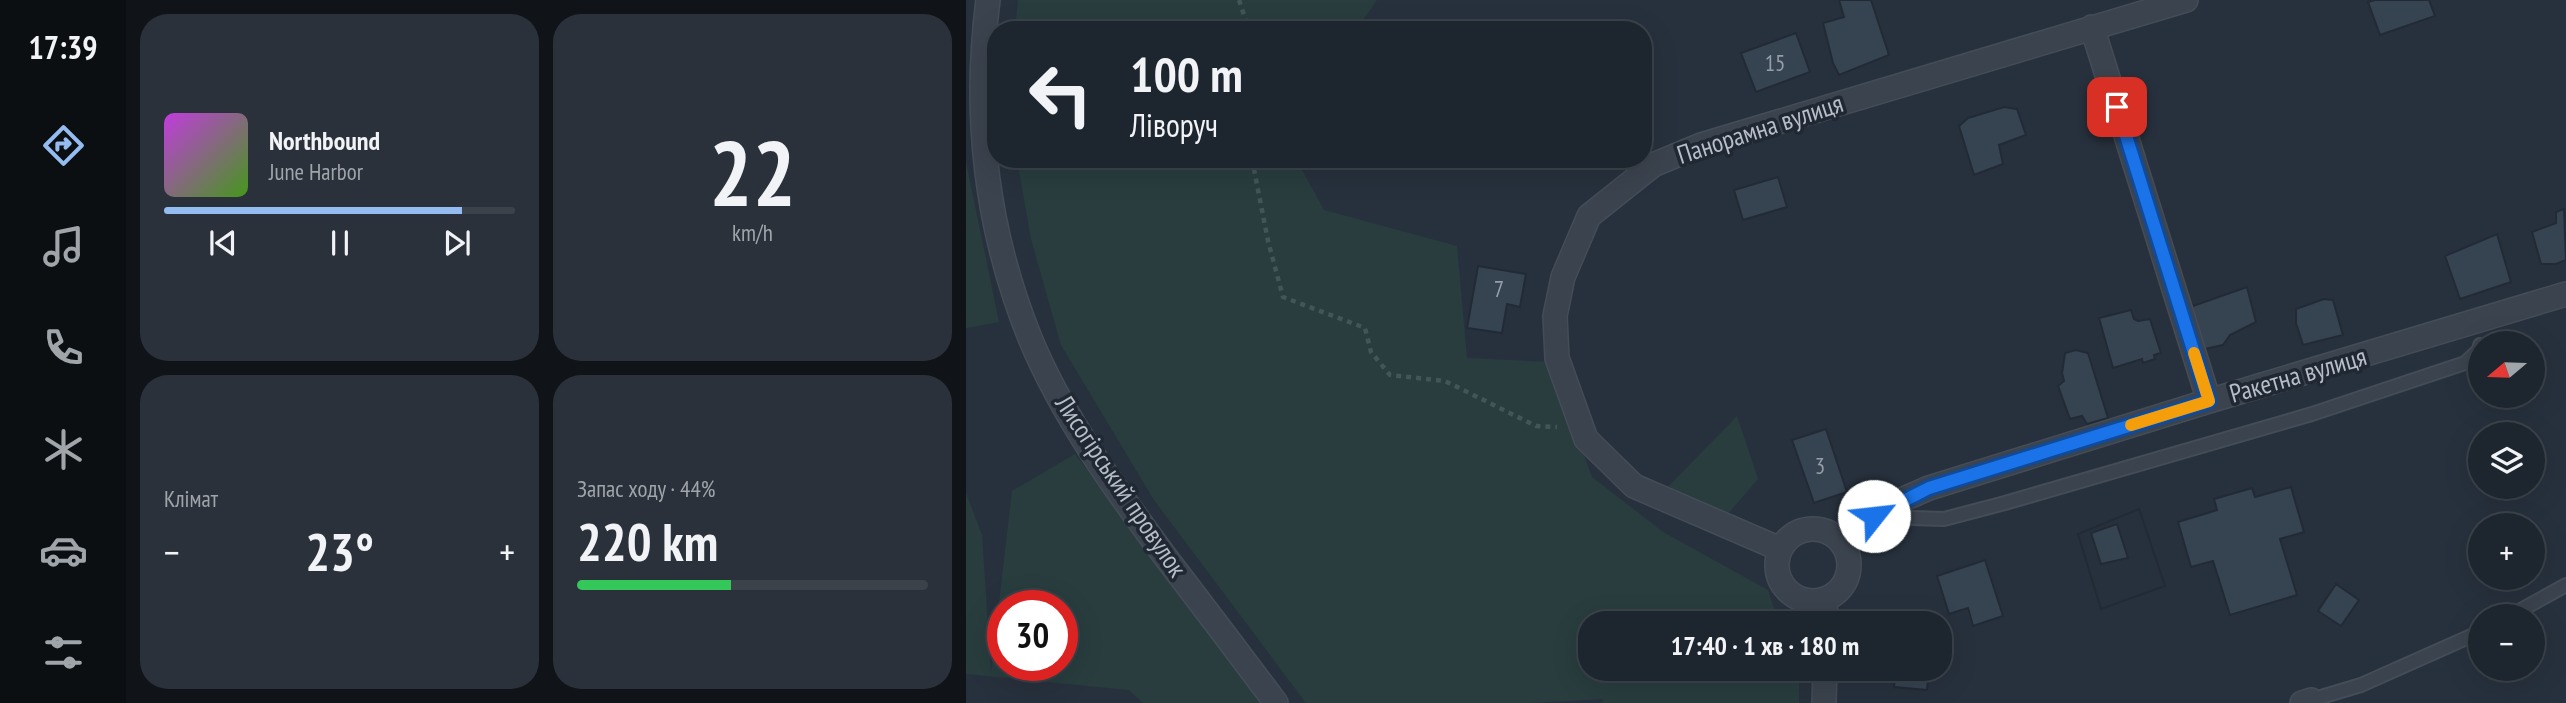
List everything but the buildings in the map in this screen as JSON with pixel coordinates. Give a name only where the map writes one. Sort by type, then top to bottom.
[{"type":"street","name":"Лисогірський провулок","points":[[988,0],[981,51],[980,111],[986,170],[996,228],[1011,284],[1031,339],[1057,393],[1100,465],[1276,703]]},
{"type":"street","name":"Панорамна вулиця","points":[[1652,166],[1701,145],[2186,0]]},
{"type":"street","points":[[2092,27],[2209,401]]},
{"type":"street","name":"Панорамна вулиця","points":[[1649,168],[1589,216],[1563,277],[1555,316],[1557,358],[1586,439],[1634,486],[1780,549]]},
{"type":"street","name":"Ракетна вулиця","points":[[1838,538],[1929,488],[2566,295]]},
{"type":"street","points":[[1806,529],[1817,529],[1838,538],[1849,557],[1847,578],[1842,587],[1825,600],[1806,601],[1789,593],[1783,586],[1777,569],[1780,549],[1786,540],[1806,529]]},
{"type":"street","points":[[1825,600],[1825,611]]},
{"type":"street","points":[[1824,703],[1825,681]]},
{"type":"lane","points":[[2483,331],[2486,319]]},
{"type":"lane","points":[[1874,516],[1944,519],[2312,414],[2468,360]]},
{"type":"lane","points":[[2532,604],[2566,585]]},
{"type":"lane","points":[[2309,702],[2361,685],[2468,637]]},
{"type":"path","points":[[1239,0],[1246,21]]},
{"type":"path","points":[[1254,168],[1268,241],[1283,298],[1365,328],[1371,352],[1390,375],[1445,382],[1536,426],[1582,428]]},
{"type":"green space","points":[[1018,0],[1377,0],[1362,21],[1016,21]]},
{"type":"green space","points":[[966,162],[999,322],[966,328]]},
{"type":"green space","points":[[1019,168],[1301,168],[1324,210],[1457,246],[1467,358],[1550,362],[1592,477],[1663,532],[1768,590],[1775,611],[1578,611],[1578,681],[1798,681],[1799,703],[1601,703],[1604,699],[1530,703],[1306,703],[1154,500],[1061,345],[1031,239]]},
{"type":"green space","points":[[1737,416],[1758,479],[1726,516],[1668,487]]},
{"type":"green space","points":[[1075,454],[1261,703],[1143,703],[1129,690],[1037,681],[1078,681],[1078,590],[1001,590],[1012,491]]},
{"type":"green space","points":[[966,493],[982,535],[987,611],[987,676],[966,674]]},
{"type":"slow traffic","points":[[2131,425],[2209,401],[2194,353]]},
{"type":"route","points":[[1874,516],[1929,488],[2209,401],[2117,107]]}]
